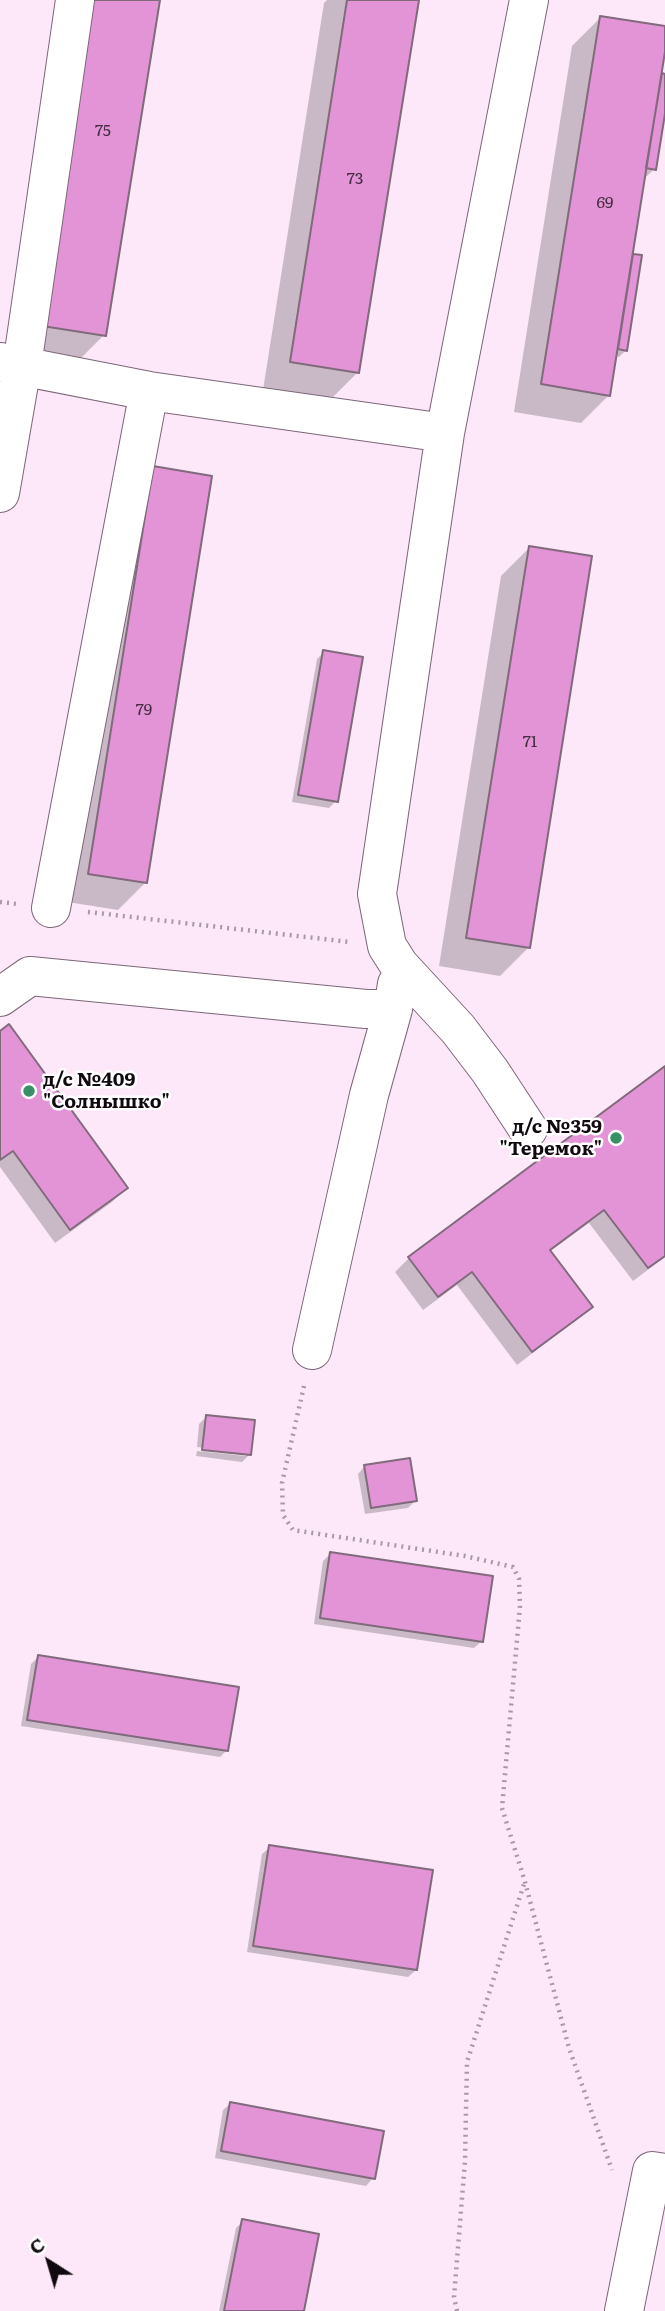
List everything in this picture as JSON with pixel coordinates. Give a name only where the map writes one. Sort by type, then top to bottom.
[{"type":"lane","points":[[0,493],[11,364],[75,0]]},
{"type":"lane","points":[[312,1350],[369,1095],[393,1009],[393,955],[377,894],[445,433],[529,0]]},
{"type":"lane","points":[[11,364],[149,391],[445,433]]},
{"type":"lane","points":[[51,908],[149,391]]},
{"type":"lane","points":[[393,955],[458,1029],[490,1071],[528,1129]]},
{"type":"lane","points":[[0,997],[30,976],[366,1009],[393,1009]]},
{"type":"lane","points":[[624,2311],[652,2171],[665,2173]]},
{"type":"path","points":[[0,902],[393,955]]},
{"type":"path","points":[[312,1350],[282,1483],[283,1516],[293,1530],[465,1556],[513,1567],[519,1579],[520,1606],[502,1808],[525,1882],[569,2048],[614,2175]]},
{"type":"path","points":[[457,2311],[454,2297],[465,2161],[467,2062],[525,1882]]},
{"type":"building","points":[[88,0],[160,0],[106,336],[36,325]]},
{"type":"building","points":[[347,0],[419,0],[359,373],[290,362]]},
{"type":"building","points":[[600,16],[665,26],[665,52],[610,396],[541,384]]},
{"type":"building","points":[[662,73],[665,74],[665,114],[656,170],[646,168]]},
{"type":"building","points":[[633,254],[642,255],[627,351],[618,349]]},
{"type":"building","points":[[153,466],[212,476],[147,883],[88,874]]},
{"type":"building","points":[[529,546],[592,556],[530,948],[466,938]]},
{"type":"building","points":[[323,650],[363,657],[338,802],[298,795]]},
{"type":"building","name":"д/с №409 \"Солнышко\"","points":[[9,1024],[128,1188],[70,1230],[13,1151],[0,1160],[0,1031]]},
{"type":"building","name":"д/с №359 \"Теремок\"","points":[[665,1066],[665,1256],[648,1268],[604,1210],[550,1250],[593,1307],[532,1352],[472,1272],[438,1297],[408,1257]]},
{"type":"building","points":[[206,1415],[255,1420],[251,1455],[202,1450]]},
{"type":"building","points":[[410,1458],[417,1501],[371,1508],[364,1465]]},
{"type":"building","points":[[330,1552],[493,1576],[483,1642],[320,1618]]},
{"type":"building","points":[[38,1655],[239,1687],[228,1751],[27,1720]]},
{"type":"building","points":[[269,1845],[433,1870],[417,1970],[253,1946]]},
{"type":"building","points":[[230,2102],[384,2131],[375,2179],[221,2151]]},
{"type":"building","points":[[242,2219],[319,2234],[304,2311],[224,2311]]},
{"type":"place","name":"д/с №409 \"Солнышко\"","points":[[29,1091]]},
{"type":"place","name":"д/с №359 \"Теремок\"","points":[[616,1138]]}]
